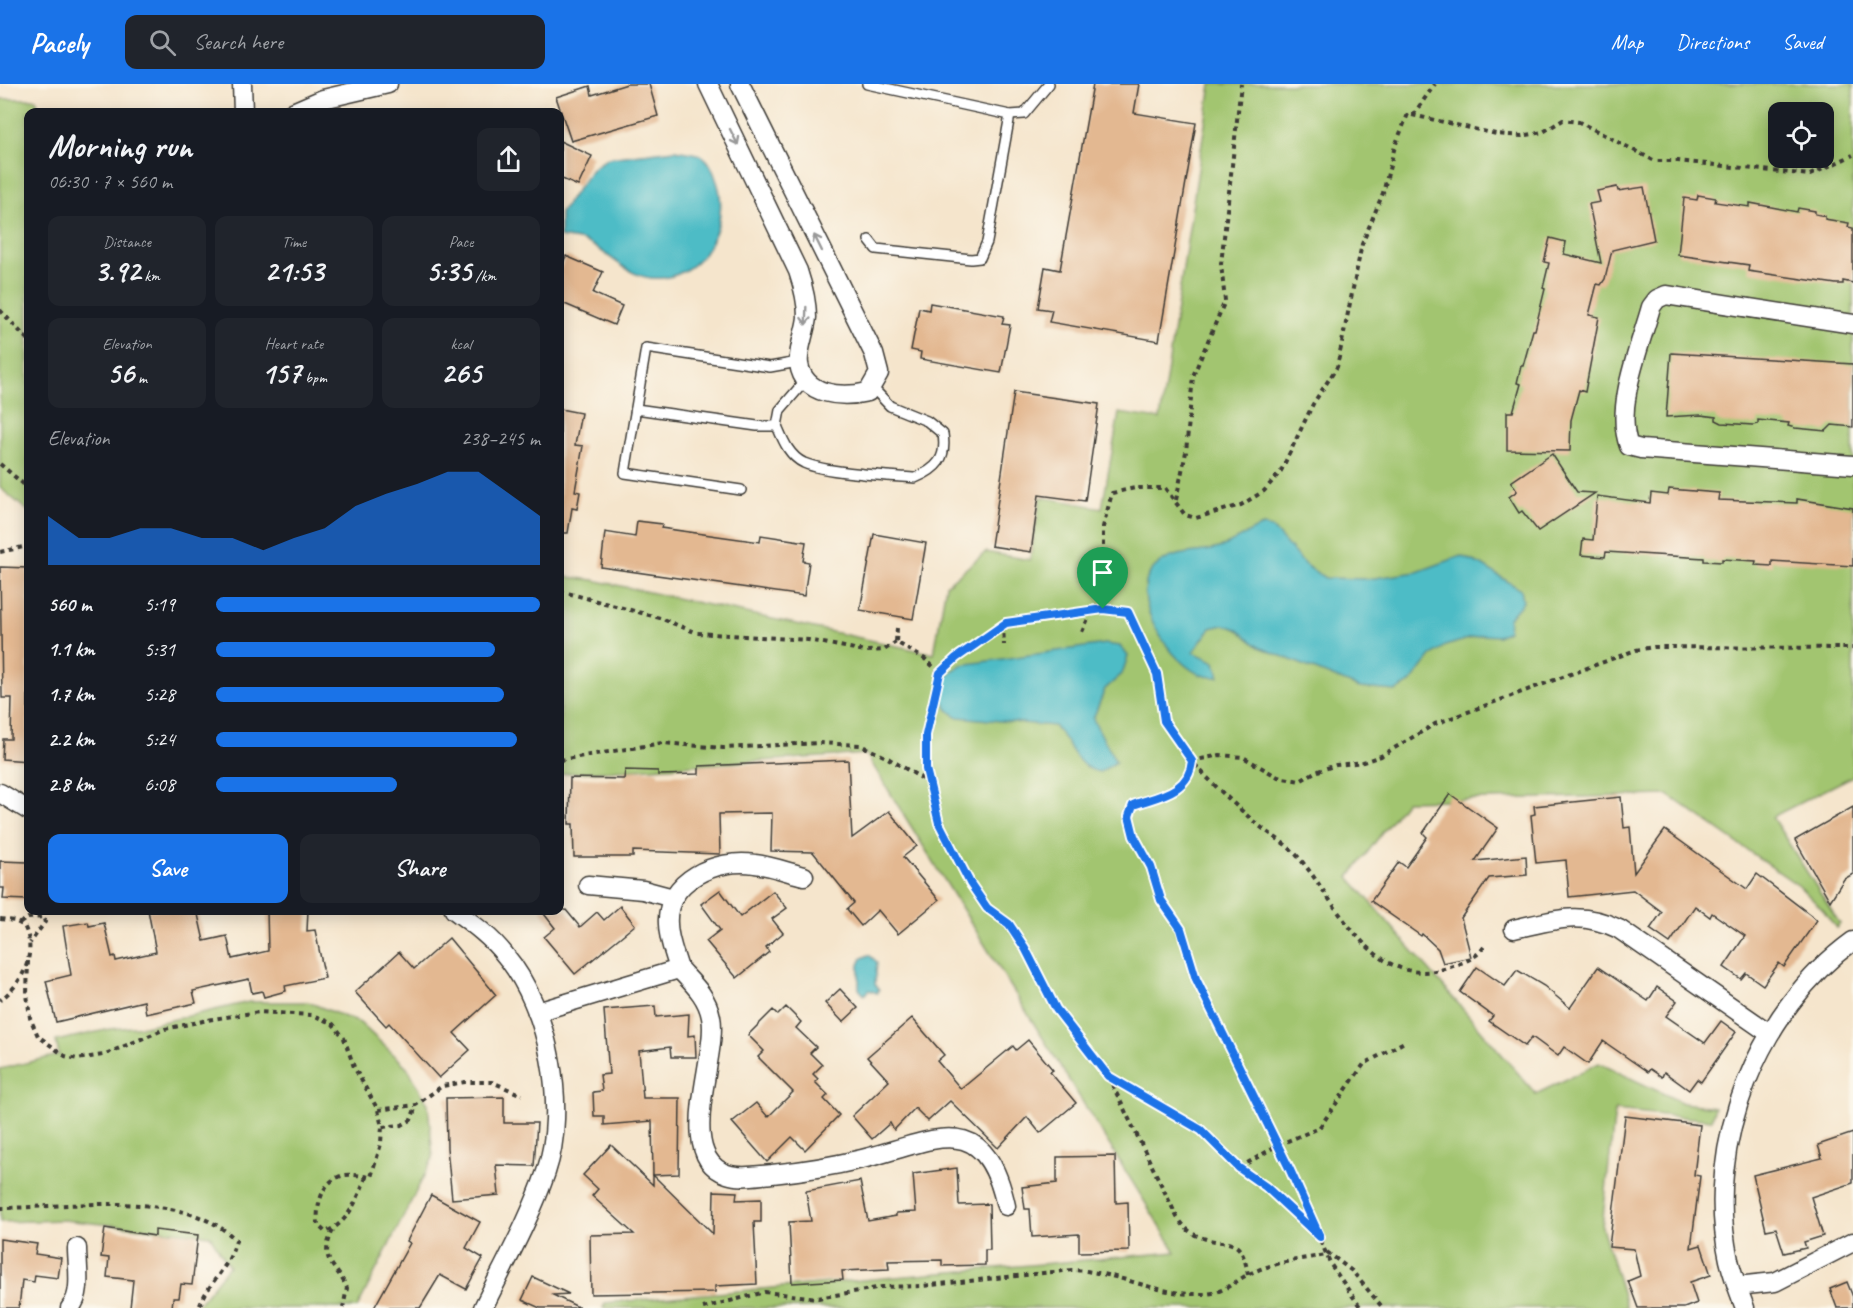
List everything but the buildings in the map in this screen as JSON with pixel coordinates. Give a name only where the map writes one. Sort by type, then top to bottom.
[{"type":"street","points":[[242,84],[243,108]]},
{"type":"street","points":[[303,108],[323,99],[388,84]]},
{"type":"street","points":[[708,84],[798,271],[806,293],[807,316],[798,362],[805,381],[818,390],[850,396],[868,392],[879,374],[874,354],[740,84]]},
{"type":"street","points":[[1853,324],[1666,295],[1656,299],[1651,307],[1623,413],[1623,431],[1629,446],[1641,449],[1853,465]]},
{"type":"street","points":[[0,793],[24,808]]},
{"type":"street","points":[[804,876],[754,863],[720,866],[702,871],[686,881],[673,898],[667,922],[679,969],[705,997],[712,1019],[712,1042],[700,1109],[705,1152],[713,1167],[728,1175],[744,1176],[795,1171],[862,1159],[945,1136],[963,1139],[979,1148],[992,1163],[1001,1184],[1006,1206]]},
{"type":"street","points":[[588,885],[643,890],[673,898]]},
{"type":"street","points":[[461,915],[480,929],[506,956],[525,986],[537,1012],[549,1055],[556,1100],[552,1148],[529,1214],[483,1308]]},
{"type":"street","points":[[1514,929],[1572,916],[1604,922],[1619,929],[1769,1033]]},
{"type":"street","points":[[1745,1308],[1737,1286],[1725,1234],[1726,1164],[1741,1096],[1769,1033],[1811,977],[1853,941]]},
{"type":"street","points":[[537,1012],[679,969]]},
{"type":"street","points":[[1737,1286],[1775,1282],[1853,1242]]},
{"type":"street","points":[[70,1308],[74,1304],[78,1282],[77,1248]]},
{"type":"lane","points":[[867,84],[1010,115],[1024,114],[1049,84]]},
{"type":"lane","points":[[869,240],[876,249],[980,258],[987,242],[1010,115]]},
{"type":"lane","points":[[741,490],[625,473],[646,348],[770,367],[798,362]]},
{"type":"lane","points":[[805,381],[780,410],[777,426],[788,450],[803,463],[915,478],[930,472],[942,460],[945,447],[943,434],[927,421],[890,406],[871,386]]},
{"type":"lane","points":[[636,409],[757,426],[777,426]]},
{"type":"path","points":[[1176,500],[1186,452],[1193,376],[1225,301],[1221,264],[1241,84]]},
{"type":"path","points":[[1413,116],[1435,84]]},
{"type":"path","points":[[1103,609],[1103,527],[1112,494],[1135,488],[1165,488],[1185,515],[1196,518],[1215,515],[1241,505],[1264,491],[1281,471],[1313,404],[1337,367],[1362,244],[1383,193],[1408,114],[1496,134],[1522,136],[1543,132],[1563,120],[1579,122],[1655,161],[1678,160],[1810,175],[1853,155]]},
{"type":"path","points":[[0,310],[24,336]]},
{"type":"path","points":[[0,464],[24,485]]},
{"type":"path","points":[[0,552],[24,547]]},
{"type":"path","points":[[564,592],[660,618],[697,633],[808,640],[865,651],[884,650],[896,642]]},
{"type":"path","points":[[1082,632],[1092,610]]},
{"type":"path","points":[[1248,1275],[1245,1257],[1234,1245],[1229,1241],[1201,1238],[1192,1234],[1177,1217],[1108,1076],[1056,1009],[1025,948],[1009,924],[987,908],[970,883],[939,823],[926,769],[926,735],[940,673],[956,658],[1003,625],[1092,610],[1128,612],[1157,674],[1164,721],[1192,761],[1250,818],[1300,859],[1352,932],[1386,960],[1418,971],[1440,970],[1477,957],[1484,947]]},
{"type":"path","points":[[1003,625],[1004,645]]},
{"type":"path","points":[[896,642],[897,628]]},
{"type":"path","points":[[896,642],[925,659],[940,673]]},
{"type":"path","points":[[1192,761],[1220,755],[1243,757],[1278,777],[1300,781],[1336,765],[1363,762],[1381,756],[1435,724],[1636,650],[1654,647],[1853,648]]},
{"type":"path","points":[[564,759],[662,743],[723,748],[818,743],[860,745],[886,757],[929,783]]},
{"type":"path","points":[[1192,761],[1191,772],[1180,787],[1163,797],[1133,805],[1129,816],[1134,836],[1151,867],[1161,900],[1181,929],[1196,979],[1278,1145],[1326,1253],[1361,1308]]},
{"type":"path","points":[[19,923],[28,918],[43,917],[45,922],[30,943]]},
{"type":"path","points":[[0,919],[19,923],[29,935],[27,994],[30,1018],[38,1036],[64,1056],[77,1059],[104,1055],[165,1029],[259,1012],[313,1015],[333,1024],[344,1038],[354,1067],[378,1110],[382,1125],[376,1167],[370,1177],[343,1175],[330,1182],[320,1198],[318,1225],[325,1232],[334,1229]]},
{"type":"path","points":[[0,1000],[17,983],[28,961]]},
{"type":"path","points":[[1239,1168],[1278,1145],[1319,1128],[1364,1064],[1406,1041]]},
{"type":"path","points":[[1108,1076],[1201,1130],[1239,1168],[1266,1187],[1320,1237]]},
{"type":"path","points":[[378,1110],[416,1106],[442,1086],[465,1082],[492,1082],[522,1095]]},
{"type":"path","points":[[382,1125],[402,1125],[411,1120],[416,1106]]},
{"type":"path","points":[[343,1308],[347,1288],[327,1259],[326,1251],[334,1229],[350,1212],[366,1176]]},
{"type":"path","points":[[0,1208],[154,1206],[189,1214],[226,1230],[236,1240],[231,1257],[203,1294],[199,1308]]},
{"type":"path","points":[[703,1308],[765,1292],[818,1298],[882,1287],[922,1286],[1072,1270],[1091,1270],[1183,1295],[1205,1294],[1232,1287],[1248,1275],[1326,1253],[1336,1257],[1352,1271],[1383,1308]]},
{"type":"green space","points":[[1211,84],[1853,84],[1853,776],[1772,817],[1840,924],[1836,928],[1824,911],[1799,886],[1668,795],[1406,801],[1349,877],[1536,1094],[1599,1063],[1683,1103],[1715,1107],[1711,1120],[1615,1110],[1602,1227],[1627,1308],[603,1308],[605,1303],[1176,1252],[866,754],[564,774],[564,576],[593,580],[934,654],[946,585],[986,552],[1030,560],[1041,497],[1102,508],[1119,413],[1160,419]]},
{"type":"green space","points":[[0,99],[36,99],[39,108],[24,108],[24,508],[0,488]]},
{"type":"green space","points":[[249,1002],[308,1002],[360,1023],[407,1067],[428,1104],[433,1158],[357,1308],[195,1308],[229,1266],[210,1235],[63,1220],[0,1222],[0,1069],[59,1055],[56,1041],[110,1029],[145,1026]]},
{"type":"water","points":[[675,150],[702,156],[709,163],[720,194],[718,225],[704,254],[692,265],[679,274],[663,278],[641,276],[631,272],[586,242],[564,238],[564,208],[593,168],[608,158]]},
{"type":"water","points":[[1263,526],[1272,528],[1305,565],[1325,578],[1368,579],[1417,572],[1461,556],[1482,565],[1521,590],[1523,602],[1509,618],[1508,631],[1498,636],[1482,635],[1445,646],[1432,655],[1410,683],[1396,691],[1360,688],[1259,647],[1237,629],[1224,625],[1211,628],[1193,652],[1215,662],[1219,677],[1205,676],[1192,670],[1166,645],[1148,611],[1145,593],[1147,578],[1156,566],[1171,557],[1222,547]]},
{"type":"water","points":[[1105,644],[1120,646],[1128,656],[1122,674],[1105,689],[1093,719],[1116,762],[1100,772],[1085,766],[1079,760],[1054,726],[958,717],[944,705],[945,677],[961,665]]},
{"type":"water","points":[[869,955],[877,962],[875,984],[879,989],[877,993],[869,990],[864,995],[859,989],[859,965],[862,958]]},
{"type":"route","points":[[1103,609],[1128,612],[1157,674],[1164,721],[1176,742],[1192,761],[1191,772],[1180,787],[1163,797],[1133,805],[1129,816],[1134,836],[1151,867],[1161,900],[1173,914],[1181,929],[1196,979],[1290,1170],[1320,1237],[1266,1187],[1239,1168],[1201,1130],[1108,1076],[1056,1009],[1025,948],[1009,924],[987,908],[970,883],[939,823],[926,769],[926,735],[940,673],[956,658],[1006,623],[1103,609]]}]
